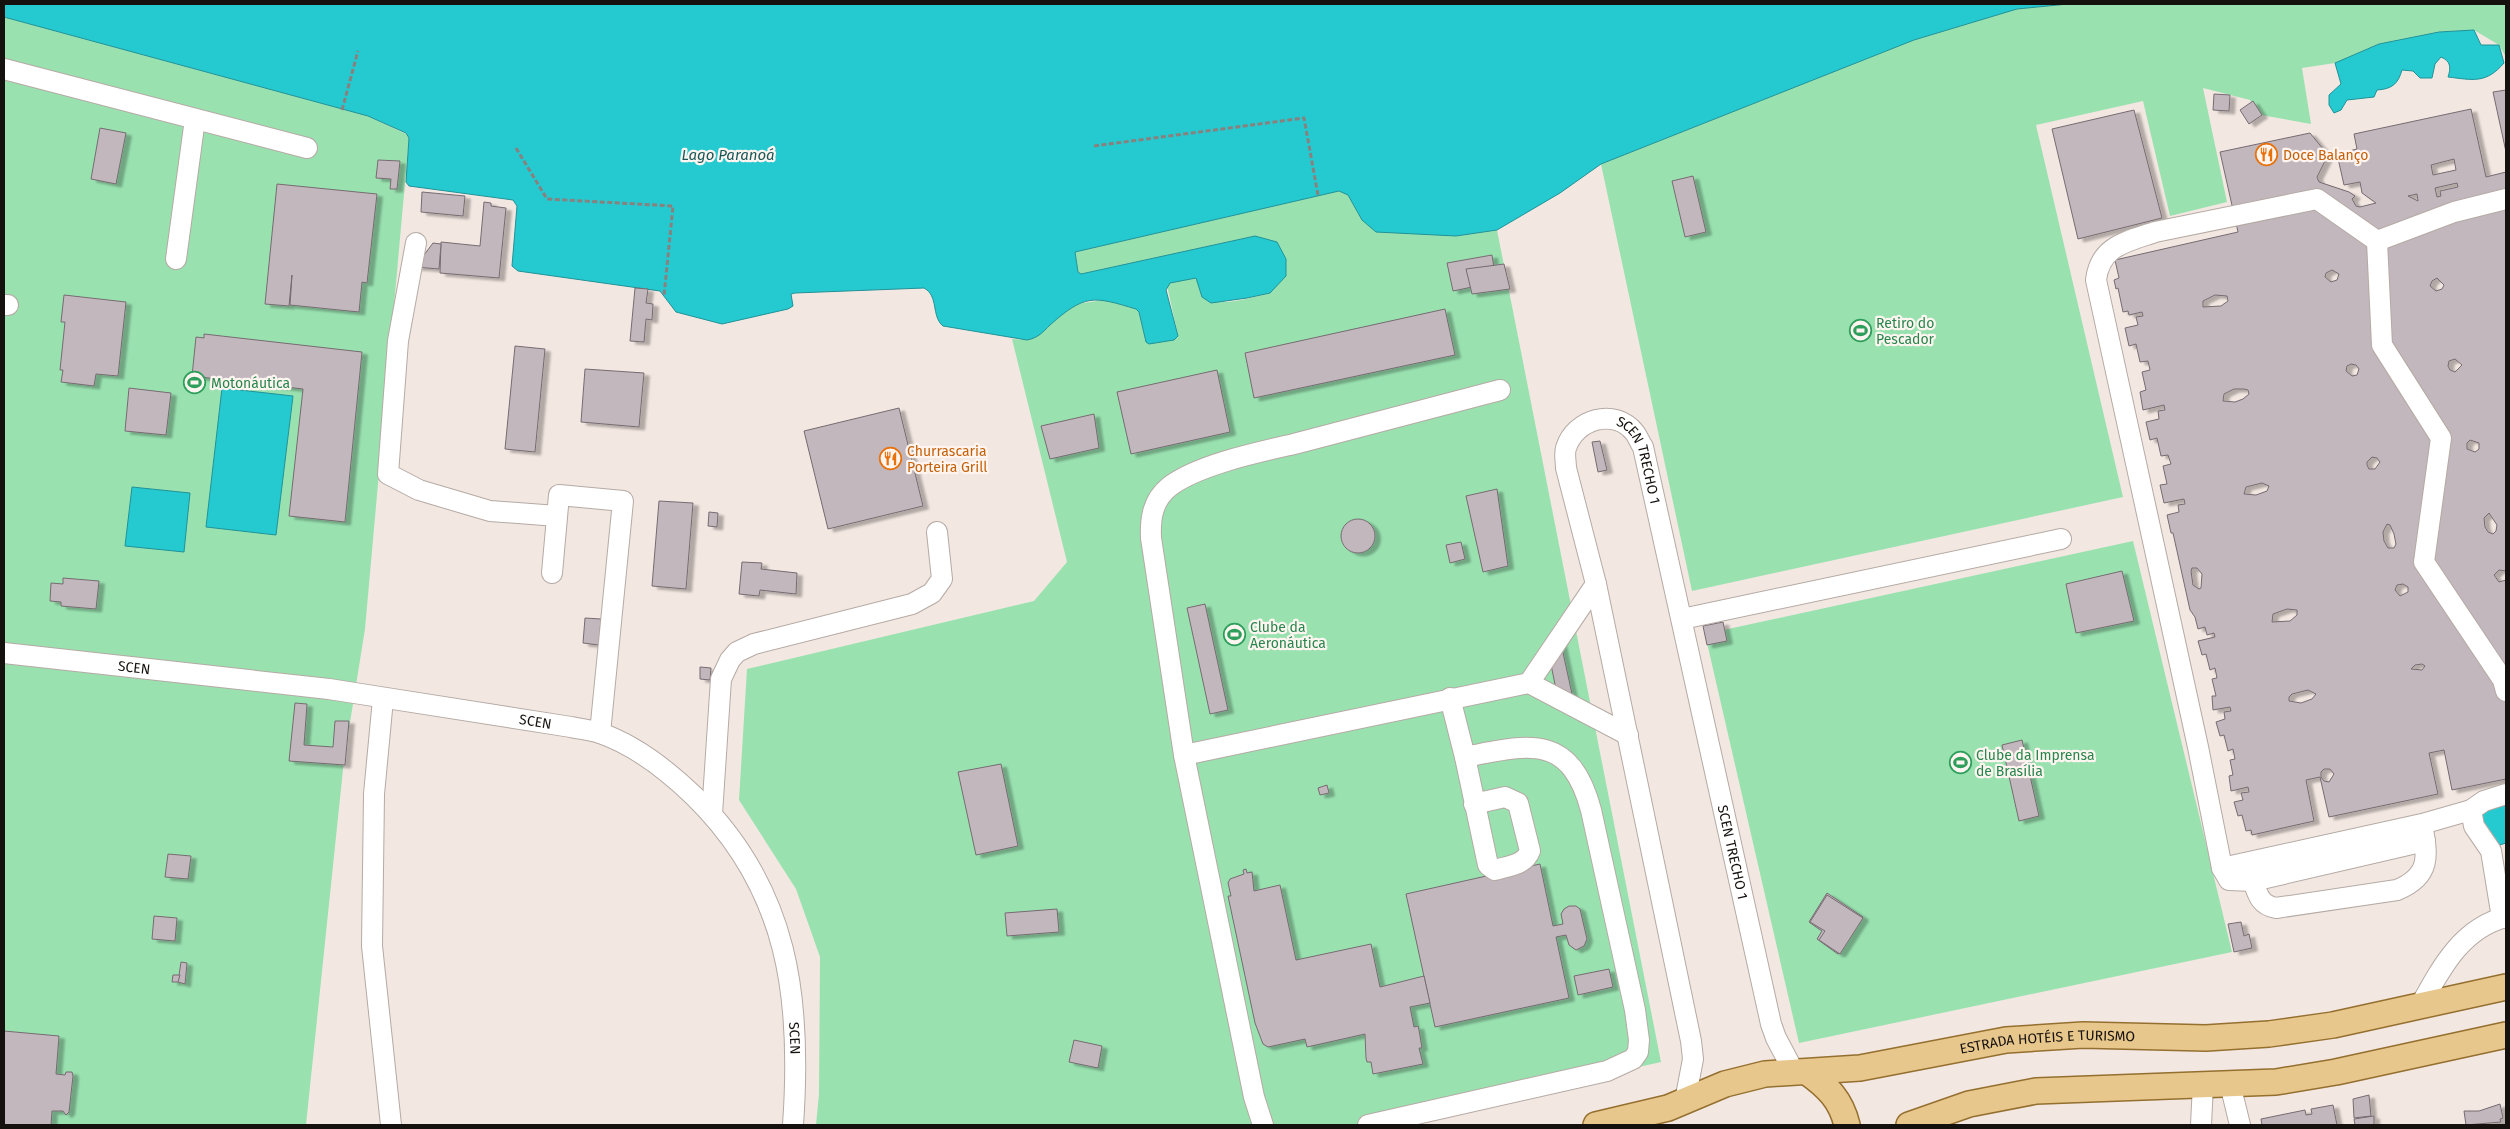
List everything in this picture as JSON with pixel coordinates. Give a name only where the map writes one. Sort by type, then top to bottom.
[{"type":"main road","name":"ESTRADA HOTÉIS E TURISMO","points":[[1596,1125],[1672,1111],[1744,1077],[1860,1068],[2006,1040],[2083,1035],[2206,1038],[2268,1034],[2333,1025],[2419,1008],[2506,987]]},
{"type":"main road","points":[[1909,1125],[1969,1104],[2036,1091],[2276,1082],[2336,1072],[2506,1035]]},
{"type":"main road","points":[[1800,1072],[1829,1088],[1843,1108],[1847,1125]]},
{"type":"street","points":[[4,69],[307,148]]},
{"type":"street","points":[[176,259],[195,119]]},
{"type":"street","points":[[2331,854],[2253,881],[2229,880],[2222,868],[2198,747],[2096,280],[2101,259],[2109,250],[2135,238],[2155,232],[2317,198],[2377,241]]},
{"type":"street","points":[[2377,241],[2454,212],[2506,199]]},
{"type":"street","points":[[2377,241],[2382,345],[2441,438],[2424,562],[2503,680],[2506,691]]},
{"type":"street","points":[[416,243],[398,341],[388,474],[419,490],[490,511],[557,516]]},
{"type":"street","points":[[1263,1125],[1254,1097],[1184,754],[1152,538],[1153,512],[1163,493],[1182,479],[1247,456],[1500,390]]},
{"type":"street","name":"SCEN TRECHO 1","points":[[1672,1111],[1689,1076],[1693,1059],[1691,1041],[1596,584],[1566,468],[1565,450],[1572,435],[1583,424],[1602,418],[1620,421],[1635,432],[1643,447],[1771,1024],[1776,1038],[1800,1072]]},
{"type":"street","points":[[552,572],[559,495],[622,501],[600,733]]},
{"type":"street","points":[[712,814],[721,678],[730,660],[738,652],[754,644],[890,611],[920,600],[932,593],[942,579],[937,532]]},
{"type":"street","points":[[1682,619],[2061,539]]},
{"type":"street","points":[[1528,682],[1596,584]]},
{"type":"street","name":"SCEN","points":[[4,653],[329,689],[600,733],[659,766],[712,814],[749,862],[767,900],[788,967],[795,1038],[793,1125]]},
{"type":"street","points":[[1184,754],[1528,682],[1628,734]]},
{"type":"street","points":[[1450,698],[1465,756],[1474,804]]},
{"type":"street","points":[[382,699],[374,794],[372,946],[391,1125]]},
{"type":"street","points":[[1368,1125],[1607,1071],[1629,1062],[1636,1055],[1639,1048],[1635,1010],[1591,810],[1584,786],[1576,770],[1559,755],[1532,748],[1465,756]]},
{"type":"street","points":[[2222,868],[2331,854],[2423,833],[2471,810],[2484,801],[2506,794]]},
{"type":"street","points":[[2419,1008],[2441,967],[2460,942],[2480,928],[2504,917],[2499,849],[2474,826],[2471,810]]},
{"type":"street","points":[[2253,881],[2260,900],[2264,905],[2276,908],[2397,890],[2409,885],[2419,877],[2426,857],[2423,833]]},
{"type":"street","points":[[2201,1125],[2203,1084]]},
{"type":"street","points":[[2230,1084],[2240,1125]]},
{"type":"path","points":[[342,110],[358,52]]},
{"type":"path","points":[[1094,146],[1304,118],[1318,195]]},
{"type":"path","points":[[516,148],[547,199],[673,206],[664,296]]},
{"type":"green space","name":"Retiro do Pescador","points":[[2068,4],[2506,4],[2506,57],[2499,45],[2474,30],[2439,32],[2379,44],[2335,63],[2302,68],[2311,124],[2261,115],[2250,100],[2203,88],[2227,202],[2170,216],[2143,101],[2036,125],[2123,497],[1692,591],[1601,164],[1914,40],[2017,9]]},
{"type":"green space","name":"Motonáutica","points":[[4,17],[368,116],[406,134],[409,138],[365,629],[344,760],[306,1125],[4,1125]]},
{"type":"green space","name":"Clube da Aeronáutica","points":[[1339,191],[1348,195],[1362,220],[1456,236],[1497,230],[1661,1062],[1380,1125],[816,1125],[819,1094],[820,957],[796,889],[739,800],[747,669],[1034,601],[1067,562],[1012,339],[1028,340],[1075,304],[1105,300],[1136,308],[1139,312],[1146,342],[1178,336],[1167,285],[1193,277],[1198,281],[1202,297],[1217,302],[1235,301],[1270,293],[1255,236],[1081,274],[1078,272],[1075,252]]},
{"type":"green space","name":"Clube da Imprensa de Brasília","points":[[2133,541],[2232,952],[1799,1043],[1705,634]]},
{"type":"water","name":"Lago Paranoá","points":[[4,4],[2068,4],[2017,9],[1914,40],[1601,164],[1560,193],[1497,230],[1456,236],[1376,232],[1362,220],[1348,195],[1339,191],[1075,252],[1078,272],[1081,274],[1255,236],[1277,242],[1286,259],[1286,276],[1270,293],[1211,303],[1202,297],[1196,278],[1170,283],[1166,290],[1178,336],[1174,340],[1149,344],[1146,342],[1139,312],[1136,309],[1099,300],[1090,300],[1072,308],[1040,334],[1027,340],[943,326],[937,317],[932,296],[924,288],[795,293],[791,294],[793,306],[788,309],[722,324],[676,312],[660,291],[518,271],[512,266],[517,206],[513,200],[409,186],[406,182],[409,138],[406,133],[368,116],[4,17]]},
{"type":"water","points":[[2474,30],[2481,45],[2499,45],[2504,63],[2491,74],[2479,79],[2448,77],[2449,65],[2441,57],[2435,64],[2432,78],[2420,78],[2413,71],[2402,70],[2399,79],[2394,85],[2377,90],[2374,97],[2347,100],[2341,110],[2334,113],[2329,105],[2329,95],[2341,84],[2335,63],[2379,44],[2439,32]]},
{"type":"water","points":[[222,388],[293,396],[276,535],[206,527]]},
{"type":"water","points":[[132,487],[190,493],[184,552],[125,546]]},
{"type":"water","points":[[2506,801],[2506,843],[2490,848],[2479,810]]},
{"type":"building","points":[[2506,90],[2506,152],[2493,92]]},
{"type":"building","points":[[2214,94],[2230,95],[2229,111],[2213,110]]},
{"type":"building","points":[[2253,101],[2262,115],[2249,124],[2240,110]]},
{"type":"building","points":[[2471,109],[2486,177],[2506,172],[2506,571],[2499,570],[2494,575],[2499,582],[2506,580],[2506,779],[2452,790],[2444,750],[2429,753],[2438,794],[2329,817],[2320,777],[2306,780],[2314,821],[2252,835],[2251,830],[2246,831],[2242,815],[2238,816],[2234,802],[2243,800],[2241,793],[2249,792],[2248,787],[2231,791],[2229,776],[2233,775],[2230,760],[2235,759],[2233,749],[2228,751],[2224,735],[2220,736],[2216,722],[2225,719],[2224,712],[2231,711],[2230,707],[2213,710],[2212,696],[2216,696],[2212,679],[2217,678],[2215,668],[2210,670],[2206,654],[2202,655],[2198,641],[2215,637],[2214,633],[2207,635],[2205,627],[2198,629],[2195,617],[2190,610],[2173,533],[2171,533],[2167,515],[2179,512],[2178,505],[2185,504],[2184,499],[2164,503],[2160,485],[2167,484],[2163,466],[2171,464],[2168,455],[2161,456],[2157,438],[2150,440],[2146,422],[2159,419],[2158,411],[2165,410],[2164,405],[2143,410],[2140,392],[2146,390],[2142,372],[2150,370],[2148,361],[2140,362],[2136,344],[2129,346],[2125,328],[2138,325],[2136,317],[2143,316],[2142,312],[2129,315],[2128,311],[2123,312],[2118,288],[2116,289],[2114,280],[2119,278],[2115,260],[2238,232],[2220,152],[2310,133],[2328,155],[2317,177],[2319,182],[2349,192],[2355,196],[2352,199],[2356,206],[2360,207],[2376,203],[2362,193],[2360,182],[2344,185],[2337,154],[2357,149],[2354,134]],"holes":[[[2454,159],[2456,170],[2433,175],[2431,165]],[[2457,183],[2458,187],[2440,191],[2441,196],[2437,197],[2435,188]],[[2417,194],[2418,201],[2408,196]],[[2332,270],[2339,274],[2337,280],[2331,282],[2325,277],[2326,273]],[[2437,278],[2444,285],[2442,289],[2436,291],[2430,286],[2432,281]],[[2215,295],[2227,296],[2228,301],[2221,306],[2203,307],[2203,301]],[[2455,359],[2462,365],[2455,372],[2450,370],[2448,366],[2449,361]],[[2351,364],[2356,365],[2359,369],[2357,375],[2352,376],[2346,371],[2347,366]],[[2234,389],[2248,390],[2249,394],[2235,402],[2223,401],[2224,394]],[[2470,440],[2479,443],[2479,449],[2475,452],[2467,449],[2467,443]],[[2372,457],[2377,458],[2380,462],[2375,469],[2369,469],[2367,465],[2367,462]],[[2262,483],[2269,486],[2267,491],[2256,495],[2244,494],[2246,487]],[[2489,513],[2497,525],[2496,531],[2493,534],[2488,532],[2485,527],[2484,518]],[[2387,524],[2390,525],[2396,544],[2394,548],[2388,548],[2384,541],[2383,532]],[[2192,568],[2197,568],[2202,574],[2201,588],[2199,589],[2193,585]],[[2403,584],[2408,587],[2408,592],[2400,596],[2395,590],[2397,585]],[[2287,609],[2297,610],[2297,615],[2290,621],[2272,622],[2273,614]],[[2422,664],[2425,666],[2422,670],[2411,669],[2415,665]],[[2308,690],[2316,694],[2312,699],[2301,703],[2289,701],[2289,697],[2292,694]],[[2324,769],[2330,769],[2334,774],[2329,782],[2324,781],[2321,777],[2321,772]]]},
{"type":"building","points":[[2134,110],[2162,218],[2078,239],[2052,129]]},
{"type":"building","points":[[100,128],[126,133],[116,184],[91,179]]},
{"type":"building","points":[[378,160],[400,161],[397,189],[390,189],[391,179],[376,178]]},
{"type":"building","points":[[1693,176],[1706,232],[1685,237],[1672,181]]},
{"type":"building","points":[[277,184],[377,194],[367,283],[362,282],[359,312],[290,305],[292,275],[289,306],[265,304]]},
{"type":"building","points":[[422,192],[465,196],[463,216],[421,212]]},
{"type":"building","points":[[484,202],[491,203],[491,206],[506,208],[499,278],[440,273],[441,242],[480,246]]},
{"type":"building","points":[[433,243],[441,244],[439,269],[415,267]]},
{"type":"building","points":[[1492,255],[1496,282],[1453,291],[1447,263]]},
{"type":"building","points":[[1504,264],[1510,289],[1472,294],[1466,269]]},
{"type":"building","points":[[635,288],[648,289],[646,303],[653,304],[652,320],[646,319],[644,342],[630,341]]},
{"type":"building","points":[[64,295],[126,302],[118,376],[96,374],[94,386],[61,382],[63,370],[60,370],[65,322],[61,322]]},
{"type":"building","points":[[1445,309],[1455,355],[1254,398],[1245,353]]},
{"type":"building","points":[[204,334],[362,352],[345,522],[289,516],[303,389],[192,376],[196,337],[204,338]]},
{"type":"building","points":[[515,346],[545,349],[535,452],[505,449]]},
{"type":"building","points":[[585,369],[644,373],[639,427],[581,422]]},
{"type":"building","points":[[1217,370],[1230,432],[1131,454],[1117,392]]},
{"type":"building","points":[[129,388],[171,393],[166,435],[125,431]]},
{"type":"building","points":[[899,408],[923,506],[828,529],[804,431]]},
{"type":"building","points":[[1094,414],[1099,448],[1050,459],[1041,426]]},
{"type":"building","points":[[1600,441],[1607,470],[1598,472],[1592,442]]},
{"type":"building","points":[[1497,489],[1508,566],[1483,572],[1466,496]]},
{"type":"building","points":[[659,501],[693,503],[686,589],[652,586]]},
{"type":"building","points":[[709,512],[718,513],[717,527],[708,526]]},
{"type":"building","points":[[1358,519],[1370,524],[1375,536],[1370,548],[1358,553],[1346,548],[1341,536],[1346,524]]},
{"type":"building","points":[[1461,542],[1465,559],[1450,563],[1446,545]]},
{"type":"building","points":[[742,562],[762,563],[761,569],[797,573],[796,594],[760,590],[759,596],[739,594]]},
{"type":"building","points":[[2122,571],[2134,621],[2076,633],[2066,584]]},
{"type":"building","points":[[63,578],[99,581],[96,609],[61,606],[61,602],[50,601],[51,583],[63,584]]},
{"type":"building","points":[[1205,604],[1228,710],[1210,714],[1187,608]]},
{"type":"building","points":[[585,618],[601,619],[599,645],[583,643]]},
{"type":"building","points":[[1723,622],[1727,641],[1707,645],[1703,626]]},
{"type":"building","points":[[1560,639],[1572,694],[1557,694],[1549,655]]},
{"type":"building","points":[[700,667],[711,668],[710,680],[700,679]]},
{"type":"building","points":[[295,703],[307,704],[304,745],[333,747],[335,721],[349,721],[345,765],[289,761]]},
{"type":"building","points":[[2022,740],[2039,816],[2019,821],[2002,745]]},
{"type":"building","points":[[1001,764],[1018,846],[976,855],[958,772]]},
{"type":"building","points":[[1327,785],[1329,793],[1320,795],[1318,788]]},
{"type":"building","points":[[168,854],[191,856],[188,879],[165,877]]},
{"type":"building","points":[[1540,864],[1553,926],[1563,924],[1561,914],[1564,909],[1569,906],[1576,906],[1580,909],[1587,939],[1584,946],[1576,950],[1569,945],[1566,935],[1556,937],[1569,998],[1435,1027],[1406,894]]},
{"type":"building","points":[[1246,869],[1247,873],[1252,872],[1254,891],[1280,885],[1296,960],[1371,944],[1380,987],[1424,976],[1430,1003],[1410,1007],[1414,1027],[1418,1026],[1419,1030],[1422,1048],[1419,1048],[1423,1064],[1373,1074],[1371,1062],[1367,1062],[1366,1058],[1365,1034],[1307,1047],[1305,1039],[1268,1047],[1263,1044],[1255,1023],[1228,896],[1231,896],[1228,883],[1230,879],[1244,874],[1243,870]]},
{"type":"building","points":[[1827,893],[1863,917],[1838,954],[1817,939],[1822,931],[1809,922]]},
{"type":"building","points":[[1827,895],[1863,918],[1840,954],[1819,940],[1825,931],[1810,922]]},
{"type":"building","points":[[1057,909],[1059,932],[1007,936],[1005,913]]},
{"type":"building","points":[[154,916],[177,918],[175,941],[152,939]]},
{"type":"building","points":[[2241,922],[2244,936],[2249,934],[2252,948],[2234,952],[2228,924]]},
{"type":"building","points":[[181,962],[187,963],[185,984],[178,982]]},
{"type":"building","points":[[1609,969],[1613,987],[1578,995],[1574,976]]},
{"type":"building","points":[[173,975],[180,975],[178,982],[172,982]]},
{"type":"building","points":[[4,1031],[59,1036],[56,1074],[65,1075],[66,1072],[72,1072],[73,1076],[69,1112],[66,1115],[63,1111],[52,1111],[51,1125],[4,1125]]},
{"type":"building","points":[[1074,1040],[1102,1046],[1098,1068],[1069,1062]]},
{"type":"building","points":[[2369,1095],[2371,1116],[2354,1118],[2353,1099]]},
{"type":"building","points":[[2500,1104],[2503,1118],[2500,1119],[2501,1122],[2466,1125],[2464,1111],[2479,1111]]},
{"type":"building","points":[[2333,1105],[2337,1125],[2262,1125],[2261,1119],[2305,1110],[2306,1115],[2312,1114],[2311,1109]]},
{"type":"building","points":[[2374,1116],[2374,1125],[2355,1125],[2354,1119]]},
{"type":"place","name":"Doce Balanço","points":[[2267,155]]},
{"type":"place","name":"Retiro do Pescador","points":[[1860,331]]},
{"type":"place","name":"Motonáutica","points":[[195,383]]},
{"type":"place","name":"Churrascaria Porteira Grill","points":[[891,459]]},
{"type":"place","name":"Clube da Aeronáutica","points":[[1234,635]]},
{"type":"place","name":"Clube da Imprensa de Brasília","points":[[1960,763]]}]
